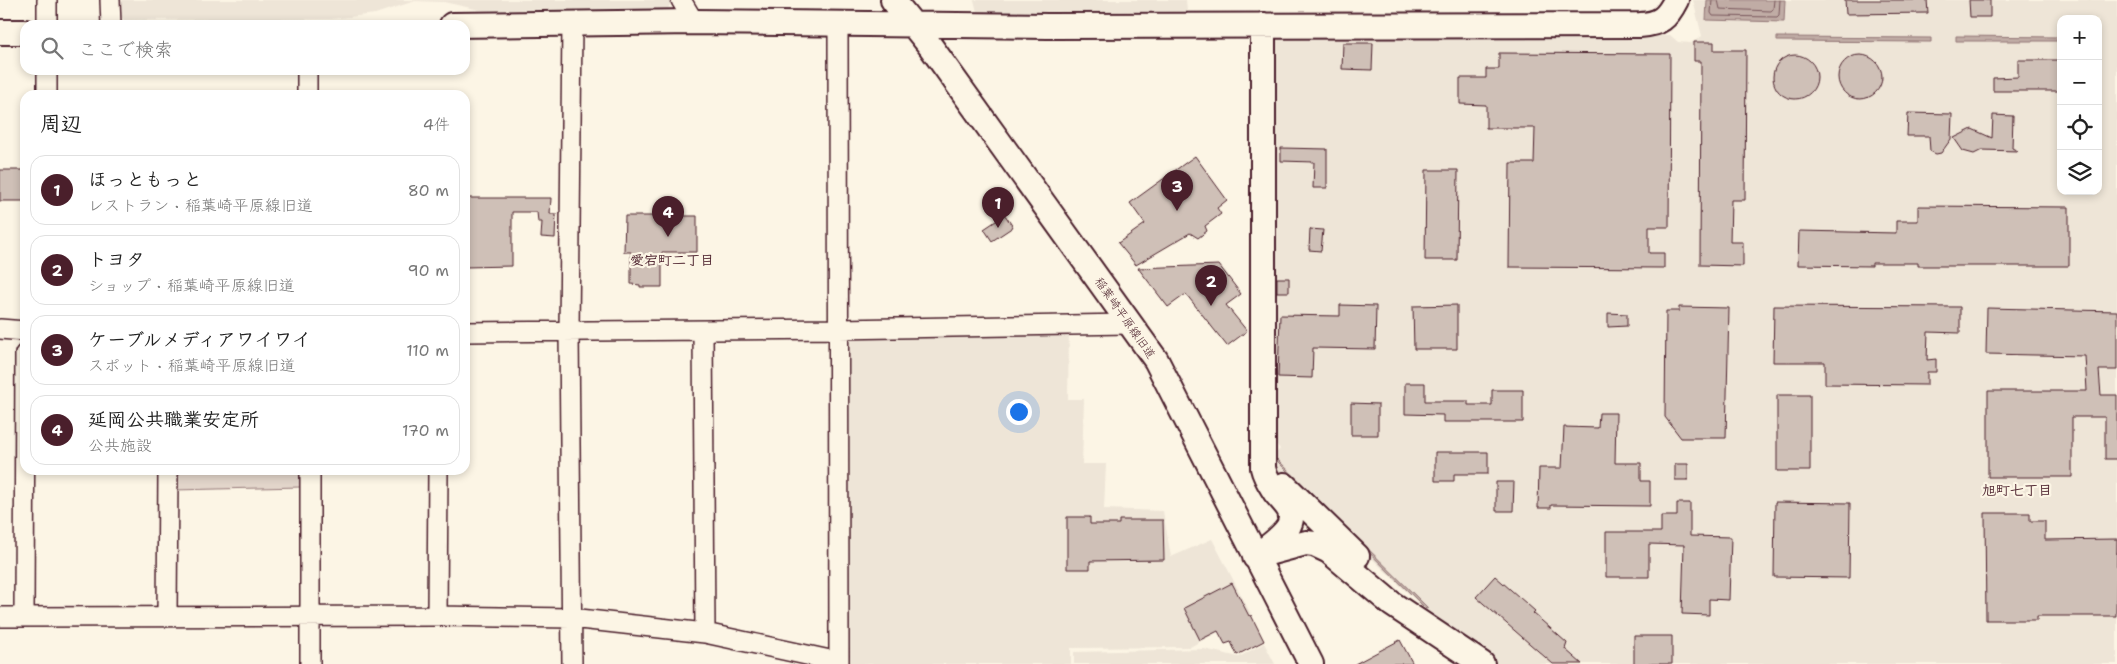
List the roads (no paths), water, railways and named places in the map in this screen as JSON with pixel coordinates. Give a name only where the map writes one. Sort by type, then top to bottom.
[{"type":"street","points":[[47,0],[47,20]]},
{"type":"street","points":[[110,0],[111,20]]},
{"type":"street","points":[[681,0],[694,22]]},
{"type":"street","name":"稲葉崎平原線旧道","points":[[893,0],[914,25],[1156,360],[1311,664]]},
{"type":"street","points":[[470,25],[694,22],[914,25],[1654,24],[1665,18],[1676,0]]},
{"type":"street","points":[[572,23],[569,332],[572,664]]},
{"type":"street","points":[[0,617],[438,616],[571,618],[705,633],[839,663],[838,24]]},
{"type":"street","points":[[1255,557],[1287,529],[1292,517],[1290,511],[1265,476],[1263,462],[1264,25]]},
{"type":"street","points":[[0,32],[20,32]]},
{"type":"street","points":[[47,75],[47,90]]},
{"type":"street","points":[[307,75],[307,90]]},
{"type":"street","points":[[470,332],[703,331],[1129,324]]},
{"type":"street","points":[[0,329],[20,330]]},
{"type":"street","points":[[703,331],[705,633]]},
{"type":"street","points":[[1263,462],[1422,623]]},
{"type":"street","points":[[24,616],[25,475]]},
{"type":"street","points":[[168,475],[168,617]]},
{"type":"street","points":[[310,475],[310,664]]},
{"type":"street","points":[[438,475],[438,616]]},
{"type":"street","points":[[1287,529],[1319,527],[1333,533]]},
{"type":"street","points":[[1255,557],[1306,543],[1314,544],[1329,551],[1392,604],[1482,664]]},
{"type":"water","points":[[1707,0],[1785,0],[1784,22],[1706,20]]},
{"type":"water","points":[[1956,36],[2057,37],[2057,41],[1956,41]]},
{"type":"water","points":[[1777,37],[1931,38],[1931,42],[1777,41]]},
{"type":"water","points":[[1276,458],[1428,608],[1426,609]]},
{"type":"place","name":"ケーブルメディアワイワイ","points":[[1177,211]]},
{"type":"place","name":"ほっともっと","points":[[998,228]]},
{"type":"place","name":"延岡公共職業安定所","points":[[668,237]]},
{"type":"place","name":"トヨタ","points":[[1211,306]]},
{"type":"district","name":"愛宕町二丁目","points":[[672,260]]},
{"type":"district","name":"旭町七丁目","points":[[2017,490]]}]
